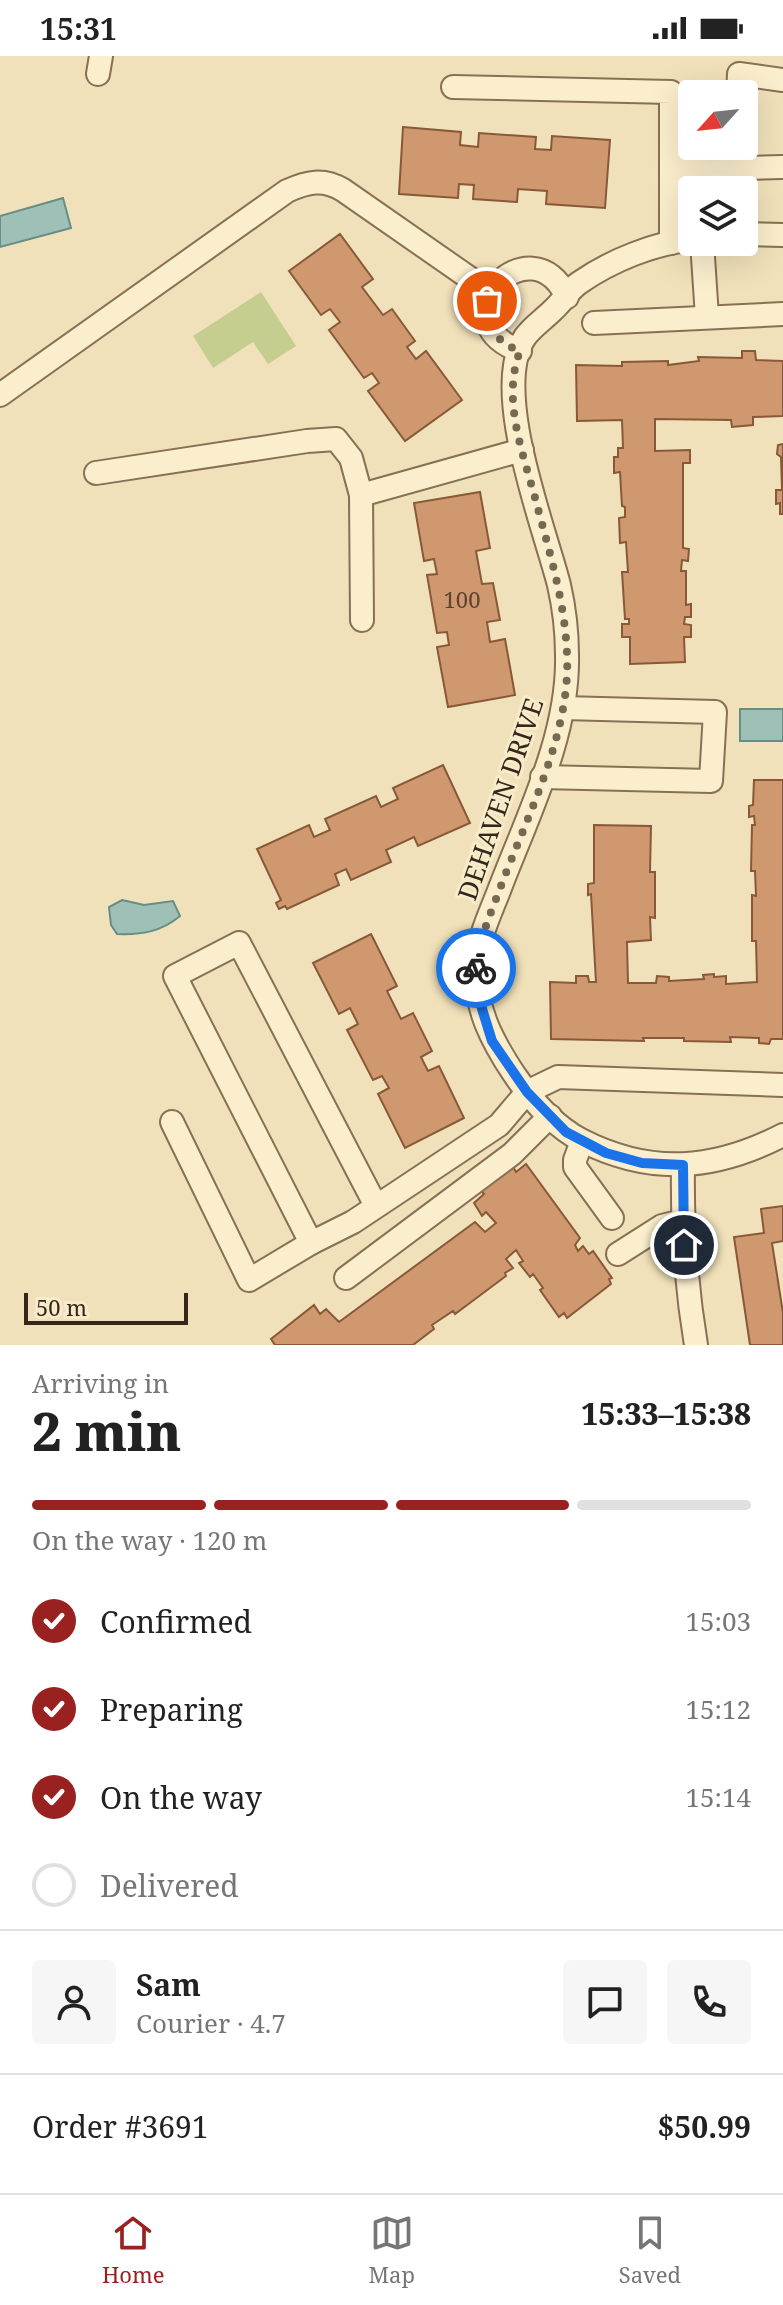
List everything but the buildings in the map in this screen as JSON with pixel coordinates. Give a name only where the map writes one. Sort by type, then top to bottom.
[{"type":"street","points":[[739,80],[739,74],[783,80]]},
{"type":"street","points":[[453,87],[671,92],[671,170],[678,220]]},
{"type":"street","points":[[671,170],[719,160]]},
{"type":"street","points":[[749,160],[783,167]]},
{"type":"street","points":[[0,395],[287,191],[302,184],[326,182],[335,185],[491,293]]},
{"type":"street","points":[[758,234],[783,235]]},
{"type":"street","name":"DEHAVEN DRIVE","points":[[678,242],[634,253],[577,284],[525,338],[514,367],[512,400],[522,450],[560,589],[567,654],[563,708],[555,741],[484,929],[476,965],[479,999],[492,1041],[527,1092],[566,1132],[606,1153],[642,1163],[683,1165],[723,1160],[757,1149],[783,1135]]},
{"type":"street","points":[[703,256],[707,317]]},
{"type":"street","points":[[520,351],[497,338],[486,314],[491,293],[501,278],[526,269],[541,270],[561,286],[567,297]]},
{"type":"street","points":[[594,323],[783,314]]},
{"type":"street","points":[[96,473],[336,439],[351,458],[361,495],[362,620]]},
{"type":"street","points":[[361,495],[522,450]]},
{"type":"street","points":[[542,777],[711,781],[715,712],[563,708]]},
{"type":"street","points":[[311,1243],[175,976],[239,943],[376,1206]]},
{"type":"street","points":[[172,1122],[249,1280],[353,1222],[499,1125],[527,1092],[558,1077],[783,1085]]},
{"type":"street","points":[[346,1278],[512,1154],[550,1116]]},
{"type":"street","points":[[582,1141],[575,1167],[612,1218]]},
{"type":"street","points":[[683,1165],[682,1221],[696,1345]]},
{"type":"street","points":[[618,1254],[662,1226],[682,1221]]},
{"type":"green space","points":[[261,292],[296,346],[268,364],[253,342],[213,368],[193,336]]},
{"type":"water","points":[[63,198],[71,228],[0,247],[0,216]]},
{"type":"water","points":[[740,709],[783,709],[783,741],[740,741]]},
{"type":"water","points":[[122,900],[144,905],[173,901],[180,916],[166,926],[150,931],[117,934],[111,925],[109,907]]},
{"type":"way so far","points":[[476,968],[484,929],[555,741],[566,696],[567,654],[560,589],[516,428],[512,400],[514,367],[520,351],[497,338],[486,314],[487,301]]},
{"type":"route","points":[[476,968],[479,999],[492,1041],[527,1092],[566,1132],[606,1153],[642,1163],[683,1165],[684,1245]]}]
